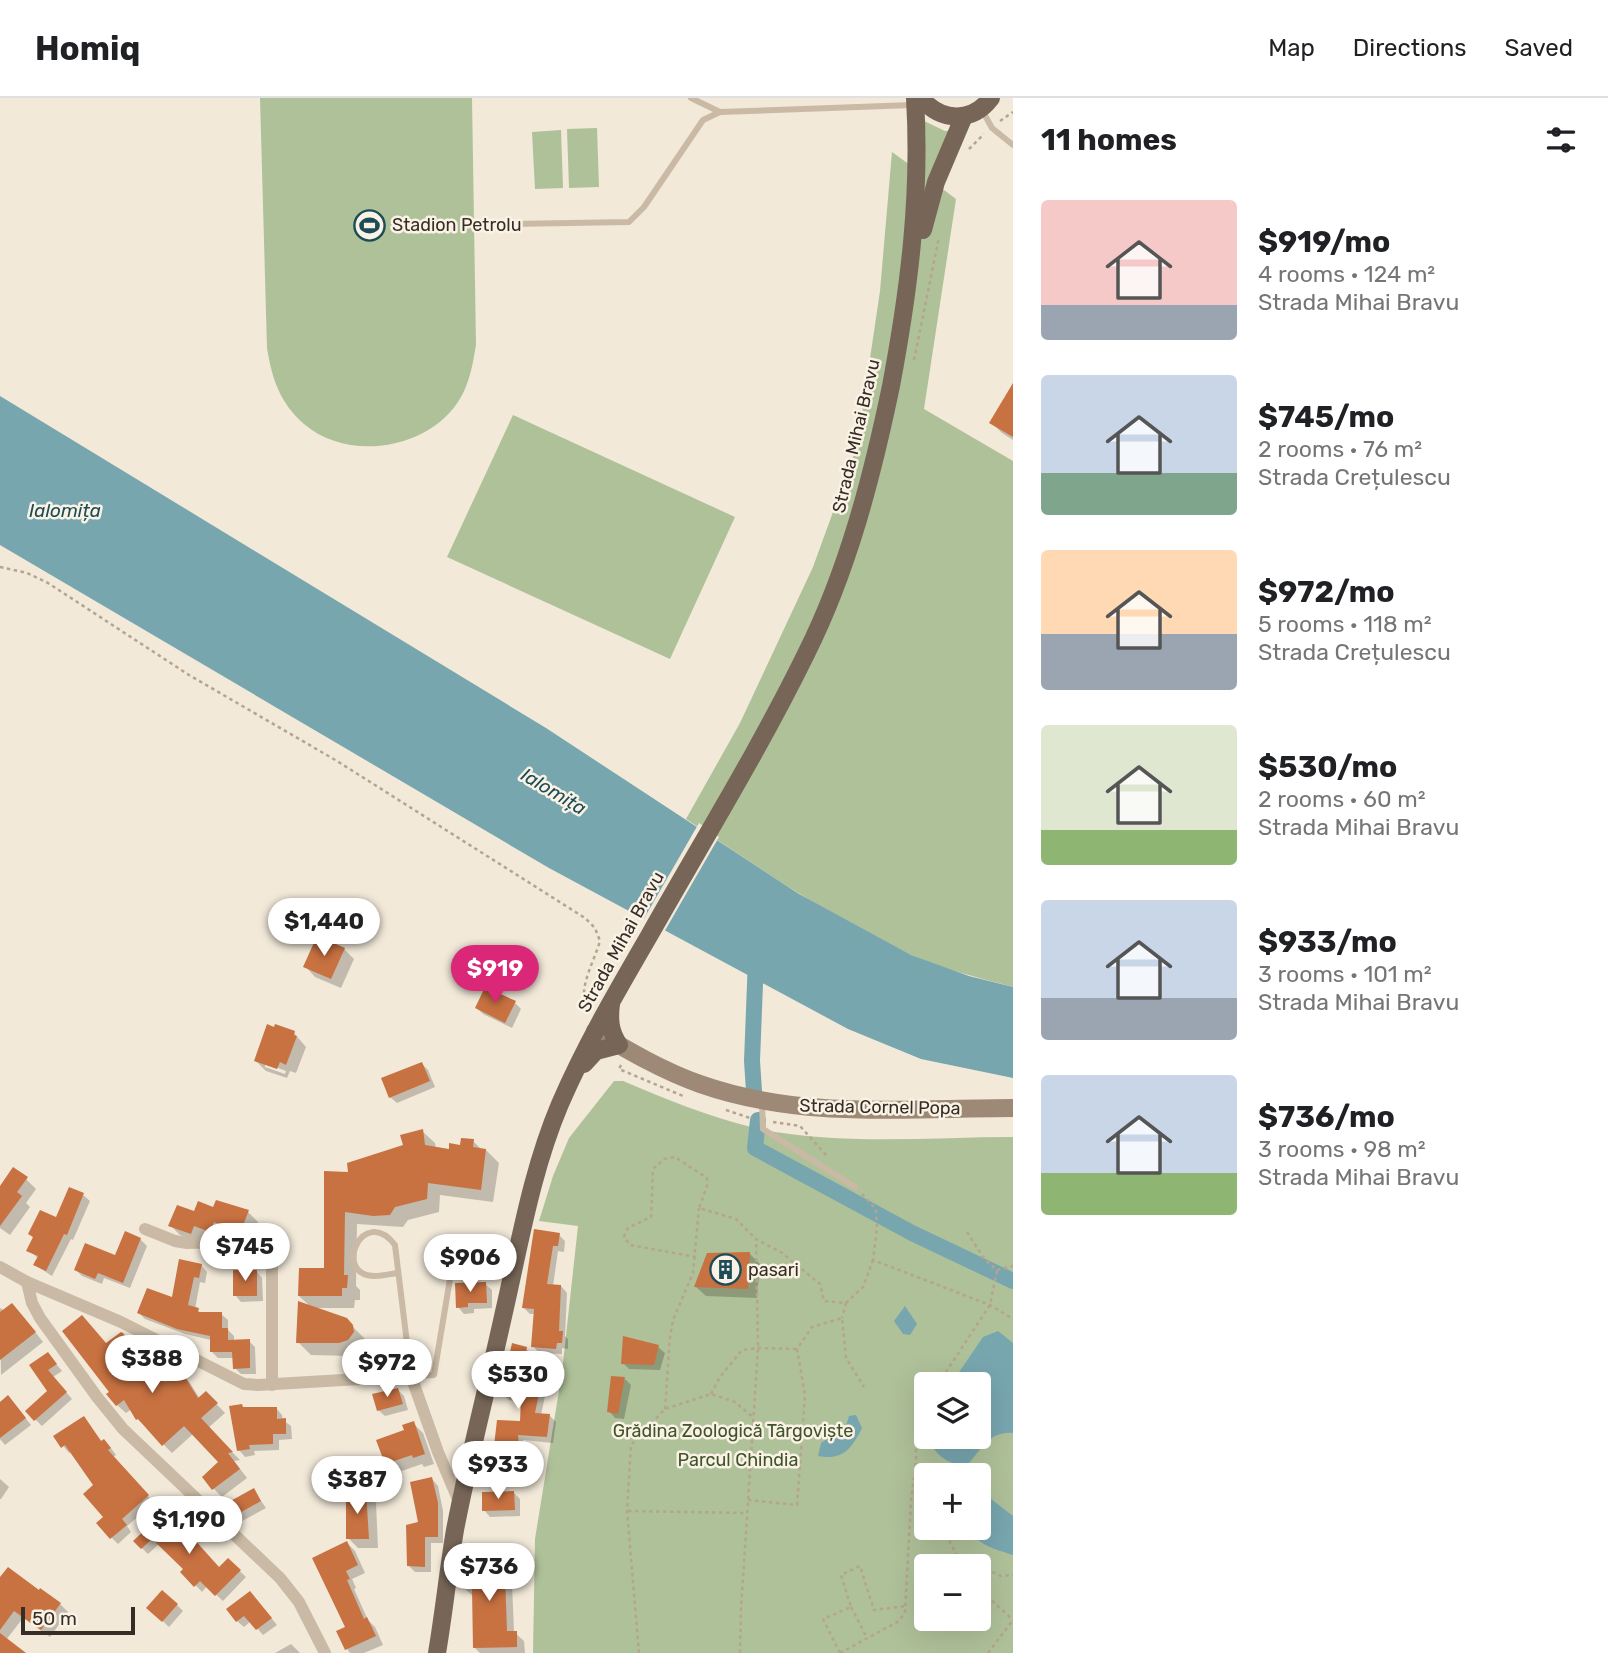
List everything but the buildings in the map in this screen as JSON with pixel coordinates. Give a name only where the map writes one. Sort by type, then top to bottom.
[{"type":"main road","points":[[917,100],[951,117],[964,116],[989,101]]},
{"type":"main road","name":"Strada Mihai Bravu","points":[[910,277],[918,177],[917,100]]},
{"type":"main road","name":"Strada Mihai Bravu","points":[[437,1653],[460,1504],[527,1208],[547,1137],[569,1083],[595,1031],[746,766],[807,653],[823,616],[855,530],[884,418],[910,277],[936,182],[964,116]]},
{"type":"main road","points":[[569,1083],[596,1051],[619,1045],[610,1023],[612,1000]]},
{"type":"main road","name":"Strada Cornel Popa","points":[[595,1031],[681,1077],[762,1101],[808,1108],[849,1110],[1013,1108]]},
{"type":"street","points":[[145,1230],[175,1241],[269,1243],[272,1250],[272,1385]]},
{"type":"street","points":[[0,1267],[27,1282],[121,1322],[244,1384],[272,1385],[411,1376],[460,1504]]},
{"type":"street","points":[[27,1282],[32,1303],[40,1318],[97,1397],[123,1429],[280,1578],[299,1602],[325,1653]]},
{"type":"lane","points":[[691,98],[720,112]]},
{"type":"lane","points":[[510,224],[629,222],[644,207],[703,120],[720,112],[917,100]]},
{"type":"lane","points":[[989,101],[992,128],[1013,145]]},
{"type":"lane","points":[[762,1101],[763,1129],[855,1187]]},
{"type":"lane","points":[[397,1273],[374,1277],[365,1274],[354,1260],[356,1242],[372,1232],[390,1237],[395,1245],[411,1376],[434,1375],[452,1267]]},
{"type":"path","points":[[0,567],[27,573],[48,583],[189,675],[337,761],[585,918],[595,928],[600,941],[586,978],[584,992],[584,1004],[595,1031]]},
{"type":"path","points":[[665,1409],[673,1320],[693,1273],[696,1257],[699,1208],[707,1178],[675,1157],[664,1159],[653,1169],[651,1217],[628,1228],[624,1237],[630,1245],[696,1257]]},
{"type":"path","points":[[699,1208],[736,1219],[756,1239],[782,1253],[810,1274],[820,1284],[824,1301],[846,1303]]},
{"type":"path","points":[[864,1388],[846,1357],[842,1318],[846,1303],[863,1287],[873,1260],[876,1209]]},
{"type":"path","points":[[967,1232],[985,1260],[997,1270]]},
{"type":"path","points":[[740,1653],[758,1348],[756,1239]]},
{"type":"path","points":[[873,1260],[990,1305],[1013,1319]]},
{"type":"path","points":[[997,1270],[1013,1266]]},
{"type":"path","points":[[946,1372],[990,1305],[997,1270]]},
{"type":"path","points":[[748,1500],[797,1505],[804,1395],[797,1349],[812,1326],[842,1318]]},
{"type":"path","points":[[711,1394],[720,1377],[742,1350],[797,1349]]},
{"type":"path","points":[[639,1653],[627,1511],[631,1445],[665,1409],[711,1394],[735,1402],[754,1418]]},
{"type":"path","points":[[851,1607],[824,1619],[840,1653],[899,1621],[905,1612],[916,1449]]},
{"type":"path","points":[[627,1511],[747,1513]]},
{"type":"path","points":[[867,1637],[851,1607],[841,1574],[860,1566],[874,1610],[906,1606]]},
{"type":"path","points":[[991,1571],[1001,1576],[1013,1575]]},
{"type":"path","points":[[988,1653],[1013,1620],[991,1600]]},
{"type":"green space","name":"Stadion Petrolu","points":[[260,98],[472,98],[476,345],[469,378],[461,397],[448,415],[431,429],[388,445],[343,444],[322,436],[304,424],[289,408],[278,390],[267,348]]},
{"type":"green space","points":[[924,121],[945,131],[954,130],[932,181],[956,199],[924,409],[1013,461],[1013,987],[936,965],[881,941],[796,891],[686,819],[740,723],[813,567],[857,446],[880,291],[892,152],[921,173]]},
{"type":"green space","points":[[597,128],[599,187],[569,188],[567,129]]},
{"type":"green space","points":[[561,130],[563,188],[535,189],[532,132]]},
{"type":"green space","points":[[513,415],[735,517],[670,659],[447,557]]},
{"type":"green space","name":"Grădina Zoologică Târgoviște","points":[[614,1081],[623,1081],[721,1119],[786,1134],[851,1139],[1013,1137],[1013,1653],[533,1653],[535,1539],[562,1372],[578,1226],[539,1221],[553,1176],[569,1138]]},
{"type":"water","name":"Ialomița","points":[[0,396],[546,728],[799,894],[911,955],[969,976],[1013,987],[1013,1078],[921,1059],[848,1029],[549,868],[0,545]]},
{"type":"water","points":[[905,1306],[917,1324],[910,1335],[903,1334],[894,1321]]},
{"type":"water","points":[[998,1331],[1013,1343],[1013,1433],[1004,1433],[991,1439],[991,1372],[959,1372],[983,1337]]},
{"type":"water","points":[[856,1415],[862,1428],[850,1447],[834,1457],[818,1456],[821,1443],[846,1425],[849,1416]]},
{"type":"water","points":[[934,1449],[981,1449],[968,1463],[952,1463]]},
{"type":"water","points":[[991,1499],[1013,1516],[1013,1555],[978,1540],[991,1540]]},
{"type":"pier","points":[[699,823],[719,837],[663,934],[642,922]]},
{"type":"waterway","points":[[754,1091],[752,1061],[756,959]]},
{"type":"waterway","points":[[758,1120],[755,1148],[912,1233],[1013,1281]]},
{"type":"place","name":"Stadion Petrolu","points":[[369,225]]},
{"type":"place","name":"pasari","points":[[725,1270]]},
{"type":"park label","name":"Parcul Chindia","points":[[738,1460]]}]
